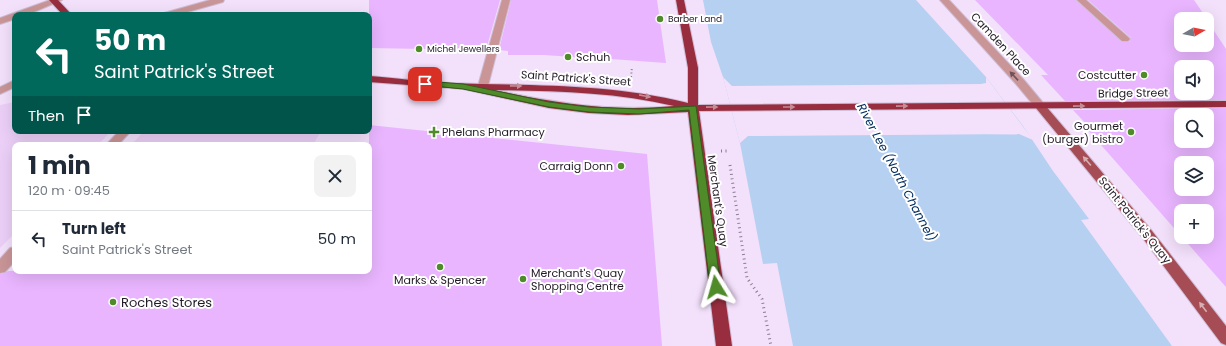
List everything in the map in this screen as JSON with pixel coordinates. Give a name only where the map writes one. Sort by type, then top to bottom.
[{"type":"highway","points":[[55,0],[65,12]]},
{"type":"highway","name":"Merchant's Quay","points":[[680,0],[693,68],[693,108],[724,346]]},
{"type":"highway","name":"Saint Patrick's Street","points":[[372,79],[463,86],[594,89],[630,93],[661,99],[693,108]]},
{"type":"highway","name":"Saint Patrick's Street","points":[[463,86],[549,105],[589,110],[634,112],[693,108]]},
{"type":"highway","name":"Bridge Street","points":[[693,108],[1226,104]]},
{"type":"main road","name":"Saint Patrick's Quay","points":[[1040,106],[1148,234],[1226,338]]},
{"type":"street","points":[[26,12],[55,0]]},
{"type":"street","points":[[178,12],[220,0]]},
{"type":"street","points":[[483,86],[506,0]]},
{"type":"street","name":"Camden Place","points":[[944,0],[1020,82],[1040,106]]},
{"type":"street","points":[[1081,0],[1125,39]]},
{"type":"street","points":[[0,21],[12,17]]},
{"type":"street","points":[[0,91],[12,85]]},
{"type":"street","points":[[115,142],[122,134]]},
{"type":"street","points":[[1,266],[12,255]]},
{"type":"path","points":[[730,165],[747,278],[762,299],[771,346]]},
{"type":"shaded area","points":[[12,103],[12,134],[108,134],[101,142],[12,142],[12,236],[0,248],[0,105]]},
{"type":"shaded area","points":[[141,134],[319,134],[315,142],[134,142]]},
{"type":"water","name":"River Lee (North Channel)","points":[[703,0],[916,0],[986,77],[1023,126],[1053,171],[1089,219],[1081,220],[1172,346],[793,346],[777,263],[763,264],[740,143],[723,77],[711,42]]},
{"type":"pier","points":[[723,77],[732,86],[981,84],[986,83],[986,77],[1033,140],[1019,134],[748,136],[740,143]]},
{"type":"building","points":[[369,0],[500,0],[486,50],[372,48],[372,12],[369,12]]},
{"type":"building","points":[[511,0],[657,0],[666,63],[611,59],[600,61],[588,58],[544,55],[508,55],[508,51],[499,50]]},
{"type":"building","points":[[975,0],[1076,0],[1122,42],[1129,42],[1131,38],[1088,0],[1194,0],[1202,12],[1174,12],[1174,52],[1214,52],[1214,31],[1226,49],[1226,100],[1065,101],[1041,75],[1048,75]]},
{"type":"building","points":[[1214,108],[1226,108],[1226,287],[1188,244],[1214,244],[1214,204],[1174,204],[1174,228],[1087,129],[1091,129],[1073,110],[1174,109],[1174,148],[1214,148]]},
{"type":"building","name":"Merchant's Quay Shopping Centre","points":[[372,125],[647,154],[662,346],[0,346],[0,274],[8,271],[12,271],[12,274],[372,274],[372,142],[369,142],[369,134],[372,134]]},
{"type":"place","name":"Barber Land","points":[[660,19]]},
{"type":"place","name":"Michel Jewellers","points":[[419,49]]},
{"type":"place","name":"Schuh","points":[[568,57]]},
{"type":"place","name":"Costcutter","points":[[1144,75]]},
{"type":"place","name":"Phelans Pharmacy","points":[[434,132]]},
{"type":"place","name":"Gourmet (burger) bistro","points":[[1131,132]]},
{"type":"place","name":"Carraig Donn","points":[[621,166]]},
{"type":"place","name":"Marks & Spencer","points":[[440,267]]},
{"type":"place","name":"Merchant's Quay Shopping Centre","points":[[523,279]]},
{"type":"place","name":"Roches Stores","points":[[113,302]]},
{"type":"route","points":[[425,84],[463,86],[492,94],[549,105],[589,110],[639,112],[693,108],[716,287]]}]
